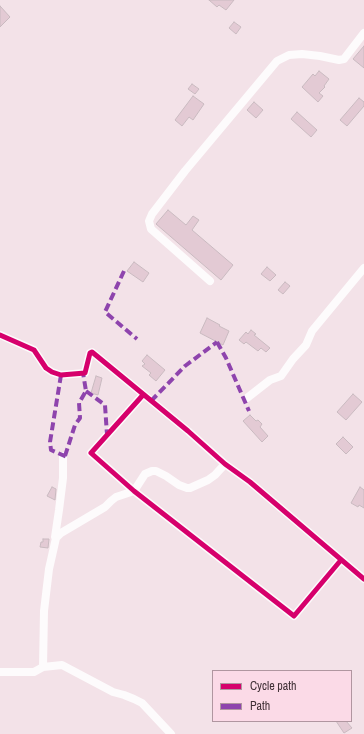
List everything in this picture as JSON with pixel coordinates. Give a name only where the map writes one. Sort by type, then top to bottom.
[{"type":"street","points":[[210,281],[151,229],[149,222],[152,214],[185,170],[277,61],[289,55],[302,54],[339,60],[344,59],[364,33]]},
{"type":"street","points":[[247,398],[270,380],[281,376],[293,359],[306,345],[312,331],[364,268]]},
{"type":"street","points":[[0,335],[34,350],[46,368],[60,375],[85,373],[90,353],[92,352],[364,578]]},
{"type":"street","points":[[144,395],[91,453],[134,491],[294,616],[341,560]]},
{"type":"street","points":[[44,667],[44,611],[49,569],[56,538],[55,536],[63,478],[63,456]]},
{"type":"street","points":[[56,538],[61,533],[105,507],[116,497],[134,491],[145,474],[156,471],[179,485],[190,488],[208,480],[225,464]]},
{"type":"street","points":[[0,672],[34,672],[44,667],[62,665],[113,692],[142,703],[170,734]]},
{"type":"building","points":[[209,0],[234,0],[226,10],[219,5],[217,7]]},
{"type":"building","points":[[0,6],[10,17],[0,27]]},
{"type":"building","points":[[234,22],[241,27],[236,34],[229,28]]},
{"type":"building","points":[[364,46],[364,68],[353,59]]},
{"type":"building","points":[[319,71],[329,79],[324,86],[325,87],[319,93],[323,96],[318,102],[302,87],[313,74],[315,76]]},
{"type":"building","points":[[192,84],[199,89],[195,94],[188,89]]},
{"type":"building","points":[[193,96],[204,104],[193,120],[189,117],[182,126],[175,120]]},
{"type":"building","points":[[359,98],[364,102],[364,106],[347,126],[340,120]]},
{"type":"building","points":[[254,102],[263,110],[256,118],[247,110]]},
{"type":"building","points":[[297,112],[317,130],[311,137],[291,119]]},
{"type":"building","points":[[168,210],[186,225],[193,216],[199,220],[192,230],[233,265],[221,280],[156,224]]},
{"type":"building","points":[[134,262],[149,273],[143,282],[127,271]]},
{"type":"building","points":[[267,267],[276,275],[270,281],[261,274]]},
{"type":"building","points":[[285,282],[290,286],[283,294],[278,290]]},
{"type":"building","points":[[207,318],[229,331],[223,345],[200,333]]},
{"type":"building","points":[[251,330],[256,334],[254,335],[270,348],[266,352],[261,348],[258,351],[246,342],[244,344],[239,340],[246,332],[248,334]]},
{"type":"building","points":[[147,355],[165,370],[156,381],[149,375],[151,373],[142,366],[145,364],[142,361]]},
{"type":"building","points":[[96,376],[102,378],[98,395],[91,393]]},
{"type":"building","points":[[353,394],[362,402],[346,420],[337,412]]},
{"type":"building","points":[[250,415],[262,424],[260,427],[268,436],[262,442],[243,421]]},
{"type":"building","points":[[343,437],[353,447],[346,454],[336,444]]},
{"type":"building","points":[[52,487],[56,489],[55,500],[47,496]]},
{"type":"building","points":[[360,487],[364,490],[364,508],[359,505],[358,507],[351,503]]},
{"type":"building","points":[[43,539],[49,539],[48,548],[40,547]]},
{"type":"building","points":[[337,722],[347,722],[352,728],[344,733]]},
{"type":"marked path","points":[[124,271],[105,312],[137,339]]},
{"type":"marked path","points":[[217,342],[226,358],[249,411]]},
{"type":"marked path","points":[[151,401],[185,366],[217,342]]},
{"type":"marked path","points":[[65,456],[75,425],[80,418],[79,403],[86,391],[83,373]]},
{"type":"marked path","points":[[61,375],[50,442],[51,450],[67,457]]},
{"type":"marked path","points":[[86,391],[105,405],[107,435]]},
{"type":"cycle path","points":[[0,335],[34,350],[46,368],[61,375],[85,373],[90,353],[92,352],[188,431],[225,464],[250,482],[364,579]]},
{"type":"cycle path","points":[[143,395],[91,453],[134,491],[294,616],[341,560]]}]
